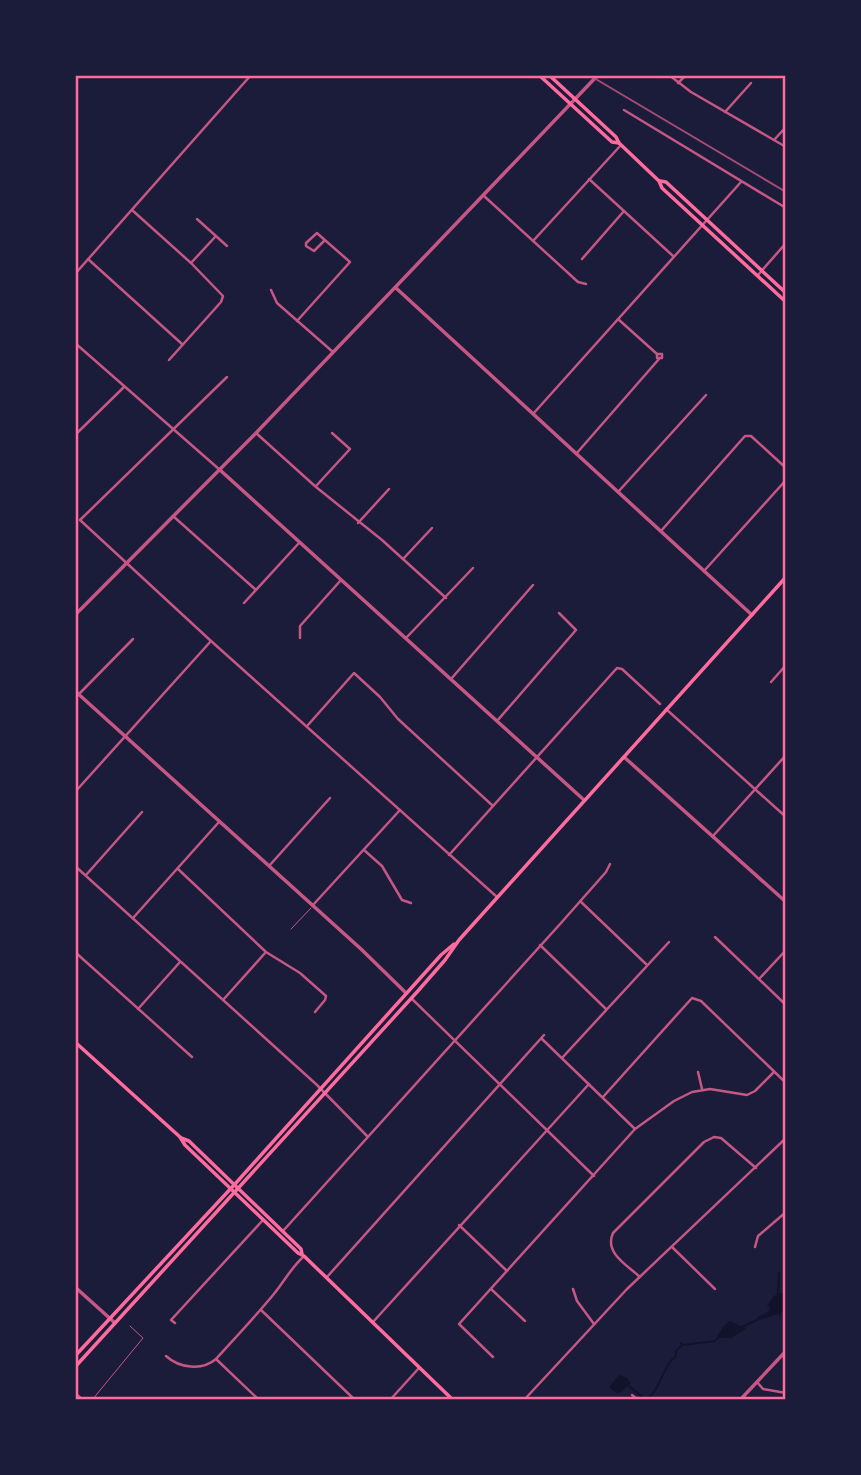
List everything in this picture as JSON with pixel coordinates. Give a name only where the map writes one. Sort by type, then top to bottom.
[{"type":"main road","points":[[539,75],[612,142],[620,144]]},
{"type":"main road","points":[[549,75],[616,137],[659,181],[662,188],[786,302]]},
{"type":"main road","points":[[659,181],[666,182],[786,293]]},
{"type":"main road","points":[[75,1367],[411,998],[497,897],[786,576]]},
{"type":"main road","points":[[75,1356],[441,955],[459,940]]},
{"type":"main road","points":[[403,1006],[406,993]]},
{"type":"main road","points":[[75,1042],[180,1137],[189,1141],[263,1220],[303,1255],[453,1400]]},
{"type":"main road","points":[[237,1191],[283,1231],[301,1249],[303,1255]]},
{"type":"main road","points":[[174,1259],[178,1246]]},
{"type":"main road","points":[[160,1275],[161,1264]]},
{"type":"street","points":[[75,274],[251,75]]},
{"type":"street","points":[[75,614],[256,433],[598,75]]},
{"type":"street","points":[[669,75],[786,148]]},
{"type":"street","points":[[678,83],[686,75]]},
{"type":"street","points":[[725,112],[751,83]]},
{"type":"street","points":[[624,110],[786,208]]},
{"type":"street","points":[[774,140],[786,127]]},
{"type":"street","points":[[533,241],[620,144]]},
{"type":"street","points":[[589,179],[673,256]]},
{"type":"street","points":[[533,415],[741,182]]},
{"type":"street","points":[[484,196],[578,282],[586,284]]},
{"type":"street","points":[[132,209],[222,292],[223,297],[169,360]]},
{"type":"street","points":[[582,259],[624,211]]},
{"type":"street","points":[[197,219],[227,246]]},
{"type":"street","points":[[296,321],[321,295],[327,284],[350,262],[325,240],[316,233],[306,246],[314,251],[325,240]]},
{"type":"street","points":[[191,263],[216,236]]},
{"type":"street","points":[[757,275],[786,243]]},
{"type":"street","points":[[88,260],[182,345]]},
{"type":"street","points":[[396,288],[752,615]]},
{"type":"street","points":[[271,290],[277,303],[333,352]]},
{"type":"street","points":[[576,454],[659,359],[657,354],[618,319]]},
{"type":"street","points":[[76,346],[220,470],[584,800]]},
{"type":"street","points":[[227,377],[80,520],[497,897]]},
{"type":"street","points":[[75,435],[124,387]]},
{"type":"street","points":[[618,492],[706,395]]},
{"type":"street","points":[[256,433],[446,598]]},
{"type":"street","points":[[316,487],[350,449],[332,433]]},
{"type":"street","points":[[661,531],[745,436],[786,468]]},
{"type":"street","points":[[704,570],[786,480]]},
{"type":"street","points":[[358,523],[389,489]]},
{"type":"street","points":[[173,516],[256,590]]},
{"type":"street","points":[[403,559],[432,528]]},
{"type":"street","points":[[244,603],[299,542]]},
{"type":"street","points":[[406,638],[473,568]]},
{"type":"street","points":[[300,638],[300,626],[341,580]]},
{"type":"street","points":[[451,679],[533,585]]},
{"type":"street","points":[[497,721],[576,630],[559,612]]},
{"type":"street","points":[[133,639],[77,692],[313,905],[406,993]]},
{"type":"street","points":[[75,792],[211,641]]},
{"type":"street","points":[[771,682],[786,665]]},
{"type":"street","points":[[449,855],[618,667],[660,704]]},
{"type":"street","points":[[307,726],[354,673],[380,696],[398,719],[493,806]]},
{"type":"street","points":[[666,709],[786,817]]},
{"type":"street","points":[[713,836],[786,755]]},
{"type":"street","points":[[624,757],[786,902]]},
{"type":"street","points":[[78,782],[82,785]]},
{"type":"street","points":[[269,866],[330,798]]},
{"type":"street","points":[[313,905],[400,810]]},
{"type":"street","points":[[85,875],[142,812]]},
{"type":"street","points":[[133,918],[220,821]]},
{"type":"street","points":[[364,850],[382,866],[402,900],[411,903]]},
{"type":"street","points":[[283,1231],[606,872],[610,864]]},
{"type":"street","points":[[75,866],[321,1088],[367,1136]]},
{"type":"street","points":[[178,869],[266,952],[300,973],[326,996],[315,1012]]},
{"type":"street","points":[[580,901],[647,965]]},
{"type":"street","points":[[715,937],[786,1005]]},
{"type":"street","points":[[562,1058],[668,942]]},
{"type":"street","points":[[540,945],[606,1009]]},
{"type":"street","points":[[759,979],[786,950]]},
{"type":"street","points":[[75,952],[192,1057]]},
{"type":"street","points":[[223,1000],[266,952]]},
{"type":"street","points":[[138,1009],[180,962]]},
{"type":"street","points":[[411,998],[594,1176]]},
{"type":"street","points":[[603,1097],[692,998],[701,1001],[786,1083]]},
{"type":"street","points":[[327,1278],[543,1037],[635,1129]]},
{"type":"street","points":[[698,1072],[702,1089]]},
{"type":"street","points":[[493,1357],[459,1324],[635,1129],[674,1101],[702,1089],[747,1095],[755,1091],[774,1072]]},
{"type":"street","points":[[373,1322],[589,1084]]},
{"type":"street","points":[[640,1277],[612,1251],[610,1242],[613,1233],[704,1142],[714,1136],[721,1138],[756,1168]]},
{"type":"street","points":[[524,1400],[640,1277],[786,1138]]},
{"type":"street","points":[[755,1247],[758,1236],[786,1212]]},
{"type":"street","points":[[175,1324],[171,1320],[263,1220]]},
{"type":"street","points":[[459,1225],[507,1271]]},
{"type":"street","points":[[672,1247],[715,1289]]},
{"type":"street","points":[[166,1356],[176,1363],[197,1367],[216,1359],[261,1310],[303,1255]]},
{"type":"street","points":[[75,1287],[116,1323]]},
{"type":"street","points":[[491,1289],[525,1321]]},
{"type":"street","points":[[573,1289],[577,1301],[594,1324]]},
{"type":"street","points":[[261,1310],[355,1400]]},
{"type":"street","points":[[740,1400],[786,1351]]},
{"type":"street","points":[[216,1359],[259,1400]]},
{"type":"street","points":[[390,1400],[419,1368]]},
{"type":"street","points":[[757,1382],[763,1389],[786,1393]]},
{"type":"street","points":[[75,1393],[83,1400]]},
{"type":"street","points":[[632,1395],[638,1400]]},
{"type":"lane","points":[[291,929],[313,905]]},
{"type":"lane","points":[[92,1400],[143,1338],[130,1326]]},
{"type":"shaded area","points":[[786,1293],[786,1310],[780,1317],[778,1314],[760,1320],[757,1317],[768,1312],[770,1308],[767,1306],[774,1296]]},
{"type":"shaded area","points":[[730,1321],[746,1329],[731,1338],[720,1338],[714,1342],[723,1327]]},
{"type":"shaded area","points":[[619,1375],[631,1383],[616,1393],[609,1387]]},
{"type":"waterway","points":[[778,1294],[779,1273]]},
{"type":"waterway","points":[[742,1327],[759,1319]]},
{"type":"waterway","points":[[683,1345],[715,1341]]},
{"type":"waterway","points":[[629,1386],[645,1399],[650,1396],[676,1356],[681,1343]]},
{"type":"railway","points":[[589,75],[786,192]]}]
